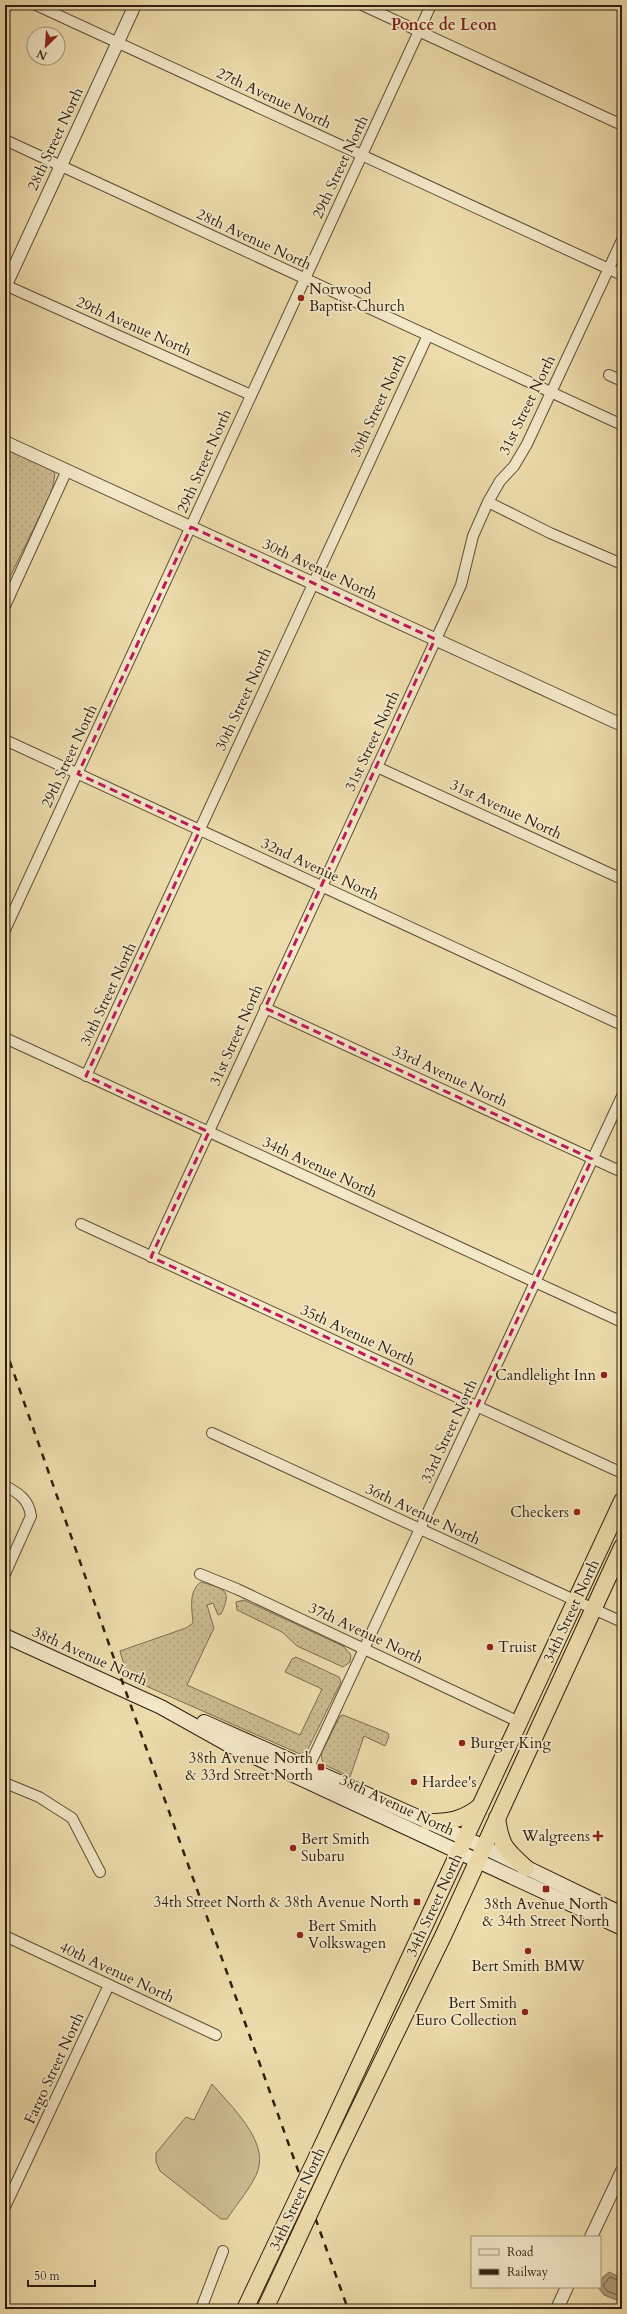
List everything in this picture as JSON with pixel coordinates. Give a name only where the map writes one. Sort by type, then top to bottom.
[{"type":"highway","name":"34th Street North","points":[[245,2309],[622,1500]]},
{"type":"highway","name":"34th Street North","points":[[265,2309],[497,1818],[622,1548]]},
{"type":"highway","points":[[537,1731],[534,1711],[544,1681],[542,1673]]},
{"type":"highway","points":[[428,1822],[456,1820],[468,1816],[480,1806]]},
{"type":"highway","points":[[497,1818],[502,1842],[508,1852],[526,1868]]},
{"type":"main road","name":"38th Avenue North","points":[[5,1636],[161,1707],[229,1745],[428,1822],[462,1846]]},
{"type":"main road","name":"38th Avenue North","points":[[306,1774],[480,1854],[622,1928]]},
{"type":"main road","name":"38th Avenue North","points":[[480,1854],[526,1868],[622,1914]]},
{"type":"street","name":"27th Avenue North","points":[[36,5],[622,275]]},
{"type":"street","name":"28th Street North","points":[[5,286],[135,5]]},
{"type":"street","points":[[362,5],[622,125]]},
{"type":"street","name":"29th Street North","points":[[5,930],[251,395],[363,156],[431,5]]},
{"type":"street","name":"28th Avenue North","points":[[5,140],[622,425]]},
{"type":"street","name":"31st Street North","points":[[151,1257],[461,585],[473,536],[488,502],[500,481],[514,466],[527,444],[622,240]]},
{"type":"street","name":"29th Avenue North","points":[[5,286],[251,395]]},
{"type":"street","name":"30th Street North","points":[[86,1076],[312,583],[428,335]]},
{"type":"street","points":[[609,375],[622,381]]},
{"type":"street","name":"30th Avenue North","points":[[5,442],[622,725]]},
{"type":"street","points":[[5,606],[67,470]]},
{"type":"street","points":[[488,502],[550,533],[622,564]]},
{"type":"street","name":"32nd Avenue North","points":[[5,740],[622,1025]]},
{"type":"street","name":"31st Avenue North","points":[[377,767],[622,879]]},
{"type":"street","name":"33rd Avenue North","points":[[265,1008],[622,1172]]},
{"type":"street","name":"34th Avenue North","points":[[5,1038],[622,1322]]},
{"type":"street","name":"33rd Street North","points":[[306,1774],[622,1096]]},
{"type":"street","name":"35th Avenue North","points":[[81,1224],[622,1473]]},
{"type":"street","name":"36th Avenue North","points":[[212,1433],[622,1622]]},
{"type":"street","points":[[5,1486],[19,1493],[30,1506],[31,1516],[28,1526],[5,1574]]},
{"type":"street","name":"37th Avenue North","points":[[200,1574],[364,1648],[519,1722]]},
{"type":"street","points":[[5,1783],[39,1797],[72,1818],[100,1872]]},
{"type":"street","name":"40th Avenue North","points":[[5,1936],[216,2035]]},
{"type":"street","name":"Fargo Street North","points":[[5,2207],[109,1986]]},
{"type":"street","points":[[591,2236],[622,2171]]},
{"type":"street","points":[[201,2309],[223,2251]]},
{"type":"street","points":[[557,2309],[567,2288]]},
{"type":"highlighted area","points":[[191,527],[435,639],[265,1008],[592,1159],[477,1406],[151,1257],[209,1132],[86,1076],[200,830],[78,774]]},
{"type":"shaded area","points":[[5,447],[49,467],[55,474],[52,491],[5,587]]},
{"type":"shaded area","points":[[201,1582],[216,1586],[224,1591],[226,1599],[225,1606],[221,1614],[218,1615],[213,1603],[207,1605],[214,1628],[187,1685],[300,1735],[322,1689],[285,1672],[292,1659],[296,1657],[339,1677],[341,1682],[307,1751],[300,1754],[128,1678],[120,1651],[186,1628],[193,1623],[192,1595],[194,1590]]},
{"type":"shaded area","points":[[244,1600],[343,1646],[351,1655],[350,1662],[343,1667],[297,1646],[282,1632],[237,1610],[236,1602]]},
{"type":"shaded area","points":[[343,1715],[388,1733],[389,1737],[385,1746],[364,1736],[350,1777],[323,1764],[321,1754],[340,1716]]},
{"type":"shaded area","points":[[212,2084],[246,2124],[258,2147],[260,2159],[258,2170],[253,2182],[227,2219],[221,2219],[160,2171],[156,2162],[156,2153],[186,2117],[194,2120]]},
{"type":"water","points":[[609,2272],[622,2278],[622,2302],[604,2295],[599,2288],[601,2288],[601,2281]]},
{"type":"railway","points":[[5,1348],[117,1667],[348,2309]]},
{"type":"place","name":"Norwood Baptist Church","points":[[301,298]]},
{"type":"place","name":"Candlelight Inn","points":[[604,1375]]},
{"type":"place","name":"Checkers","points":[[577,1512]]},
{"type":"place","name":"Truist","points":[[490,1647]]},
{"type":"place","name":"Burger King","points":[[462,1743]]},
{"type":"place","name":"38th Avenue North & 33rd Street North","points":[[321,1767]]},
{"type":"place","name":"Hardee's","points":[[414,1782]]},
{"type":"place","name":"Walgreens","points":[[598,1836]]},
{"type":"place","name":"Bert Smith Subaru","points":[[293,1848]]},
{"type":"place","name":"38th Avenue North & 34th Street North","points":[[546,1889]]},
{"type":"place","name":"34th Street North & 38th Avenue North","points":[[417,1902]]},
{"type":"place","name":"Bert Smith Volkswagen","points":[[300,1935]]},
{"type":"place","name":"Bert Smith BMW","points":[[528,1951]]},
{"type":"place","name":"Bert Smith Euro Collection","points":[[525,2012]]},
{"type":"district","name":"Ponce de Leon","points":[[444,24]]}]
